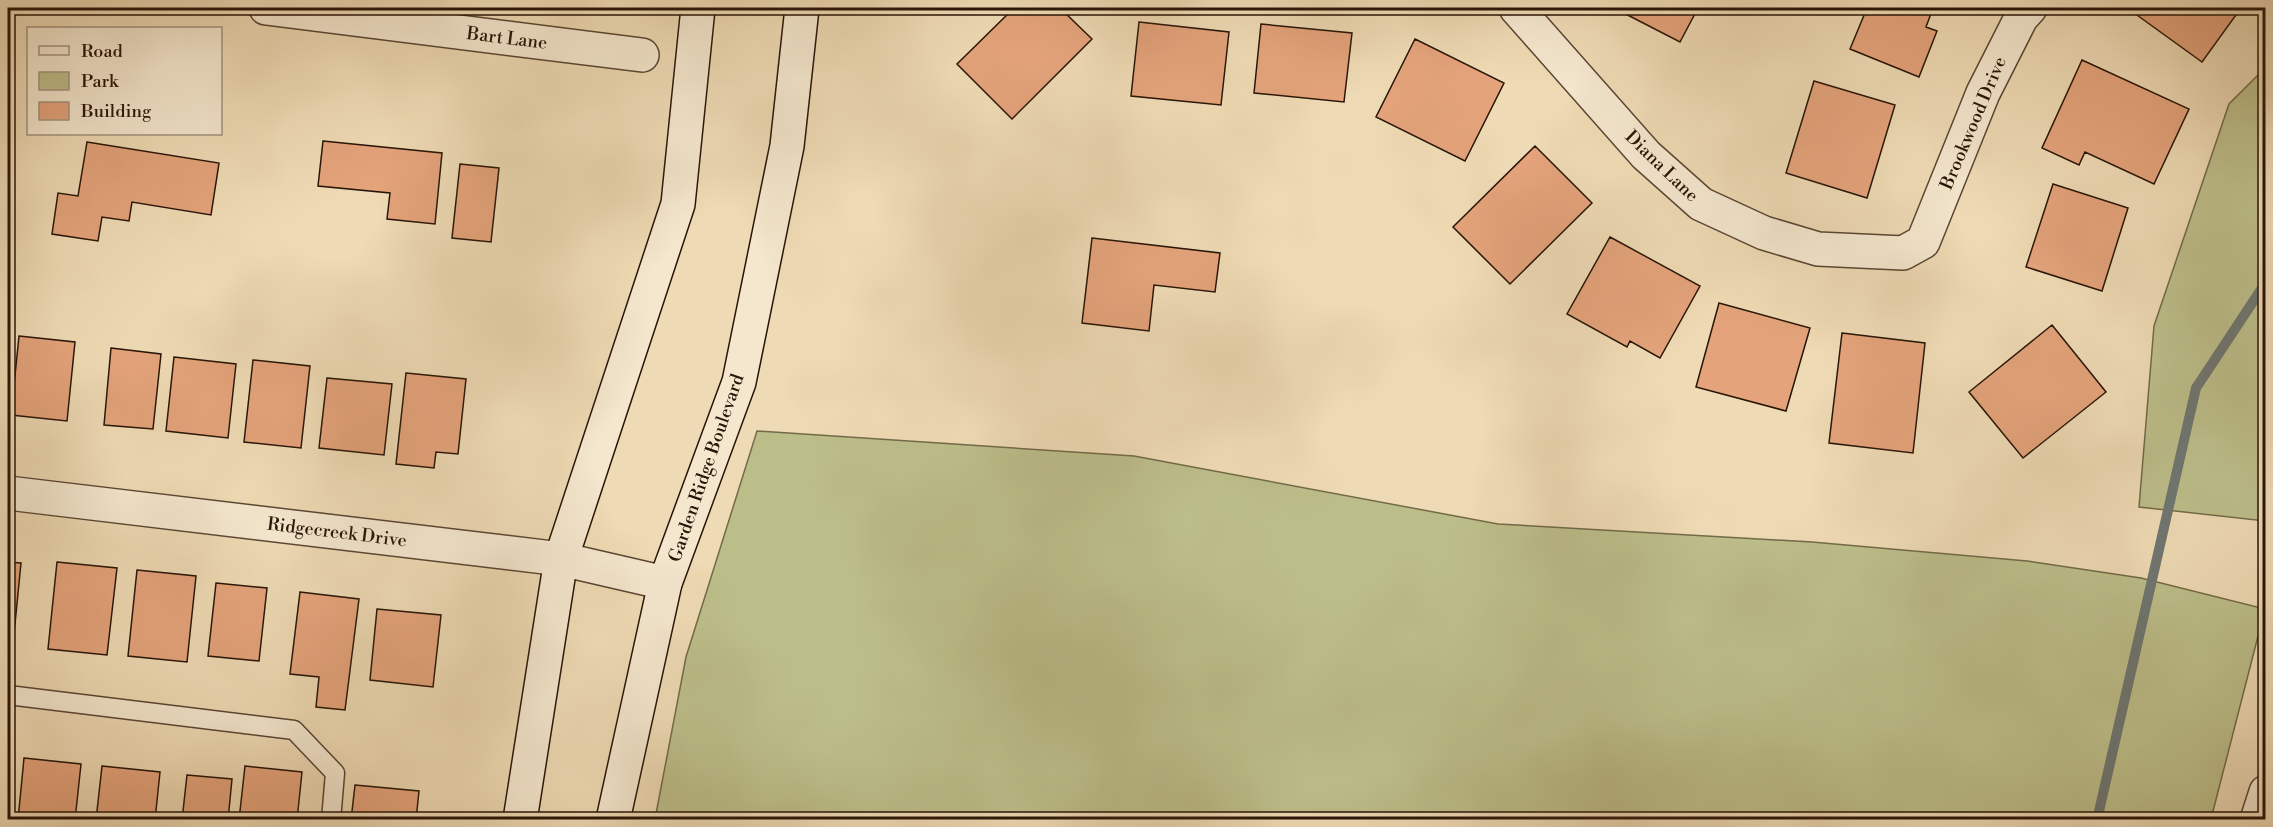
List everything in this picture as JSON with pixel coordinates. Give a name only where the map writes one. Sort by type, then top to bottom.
[{"type":"street","name":"Bart Lane","points":[[266,8],[642,55]]},
{"type":"street","points":[[520,819],[561,558],[678,204],[698,8]]},
{"type":"street","name":"Garden Ridge Boulevard","points":[[613,819],[665,583],[739,382],[788,146],[802,8]]},
{"type":"street","name":"Diana Lane","points":[[1516,8],[1646,155],[1701,204],[1764,232],[1818,249],[1903,253],[1923,242]]},
{"type":"street","name":"Brookwood Drive","points":[[1923,242],[1983,93],[2030,8]]},
{"type":"street","name":"Ridgecreek Drive","points":[[8,493],[561,558],[665,583]]},
{"type":"street","points":[[2257,819],[2265,792]]},
{"type":"lane","points":[[8,695],[294,730],[335,773],[331,819]]},
{"type":"green space","points":[[2265,68],[2265,521],[2139,507],[2154,326],[2229,104]]},
{"type":"green space","points":[[757,431],[1134,456],[1498,524],[1812,542],[2027,561],[2141,578],[2265,609],[2211,819],[655,819],[686,657]]},
{"type":"building","points":[[1014,8],[1060,8],[1092,39],[1012,119],[957,64]]},
{"type":"building","points":[[1614,8],[1698,8],[1680,42]]},
{"type":"building","points":[[1867,8],[1933,8],[1926,27],[1937,31],[1919,77],[1850,49]]},
{"type":"building","points":[[2132,8],[2241,8],[2202,62],[2130,10]]},
{"type":"building","points":[[1139,22],[1229,32],[1221,105],[1131,96]]},
{"type":"building","points":[[1261,24],[1352,33],[1344,102],[1254,93]]},
{"type":"building","points":[[1415,39],[1504,83],[1465,161],[1376,117]]},
{"type":"building","points":[[2082,60],[2189,109],[2154,184],[2085,152],[2079,165],[2042,148]]},
{"type":"building","points":[[1814,81],[1895,105],[1867,198],[1786,173]]},
{"type":"building","points":[[323,141],[442,153],[435,224],[387,219],[390,193],[318,186]]},
{"type":"building","points":[[87,142],[219,163],[211,215],[132,202],[129,221],[102,217],[98,241],[52,234],[58,193],[78,196]]},
{"type":"building","points":[[1535,146],[1592,203],[1510,284],[1453,227]]},
{"type":"building","points":[[460,164],[499,168],[491,242],[452,238]]},
{"type":"building","points":[[2053,184],[2128,208],[2102,291],[2026,267]]},
{"type":"building","points":[[1610,237],[1700,286],[1660,358],[1630,341],[1627,347],[1567,314]]},
{"type":"building","points":[[1092,238],[1220,253],[1215,292],[1154,285],[1149,331],[1082,323]]},
{"type":"building","points":[[1719,303],[1810,328],[1786,411],[1696,387]]},
{"type":"building","points":[[2052,325],[2106,392],[2023,458],[1969,392]]},
{"type":"building","points":[[1842,333],[1925,343],[1913,453],[1829,443]]},
{"type":"building","points":[[19,336],[75,342],[67,421],[11,415]]},
{"type":"building","points":[[111,348],[161,354],[153,429],[104,425]]},
{"type":"building","points":[[174,357],[236,364],[228,438],[166,431]]},
{"type":"building","points":[[253,360],[310,366],[301,448],[244,442]]},
{"type":"building","points":[[406,373],[466,379],[458,454],[436,452],[434,468],[396,464]]},
{"type":"building","points":[[327,378],[392,384],[384,455],[319,448]]},
{"type":"building","points":[[8,562],[21,563],[14,634],[8,634]]},
{"type":"building","points":[[57,562],[117,568],[107,655],[48,649]]},
{"type":"building","points":[[137,570],[196,576],[187,662],[128,656]]},
{"type":"building","points":[[216,583],[267,588],[259,661],[208,656]]},
{"type":"building","points":[[300,592],[359,599],[345,710],[316,707],[319,677],[290,674]]},
{"type":"building","points":[[377,609],[441,615],[433,687],[370,680]]},
{"type":"building","points":[[24,758],[81,764],[75,820],[18,820]]},
{"type":"building","points":[[102,766],[160,772],[155,820],[96,820]]},
{"type":"building","points":[[245,766],[302,772],[297,820],[239,820]]},
{"type":"building","points":[[187,775],[232,779],[228,820],[182,820]]},
{"type":"building","points":[[355,785],[419,791],[416,820],[351,820]]},
{"type":"waterway","points":[[2097,820],[2196,388],[2266,282]]}]
